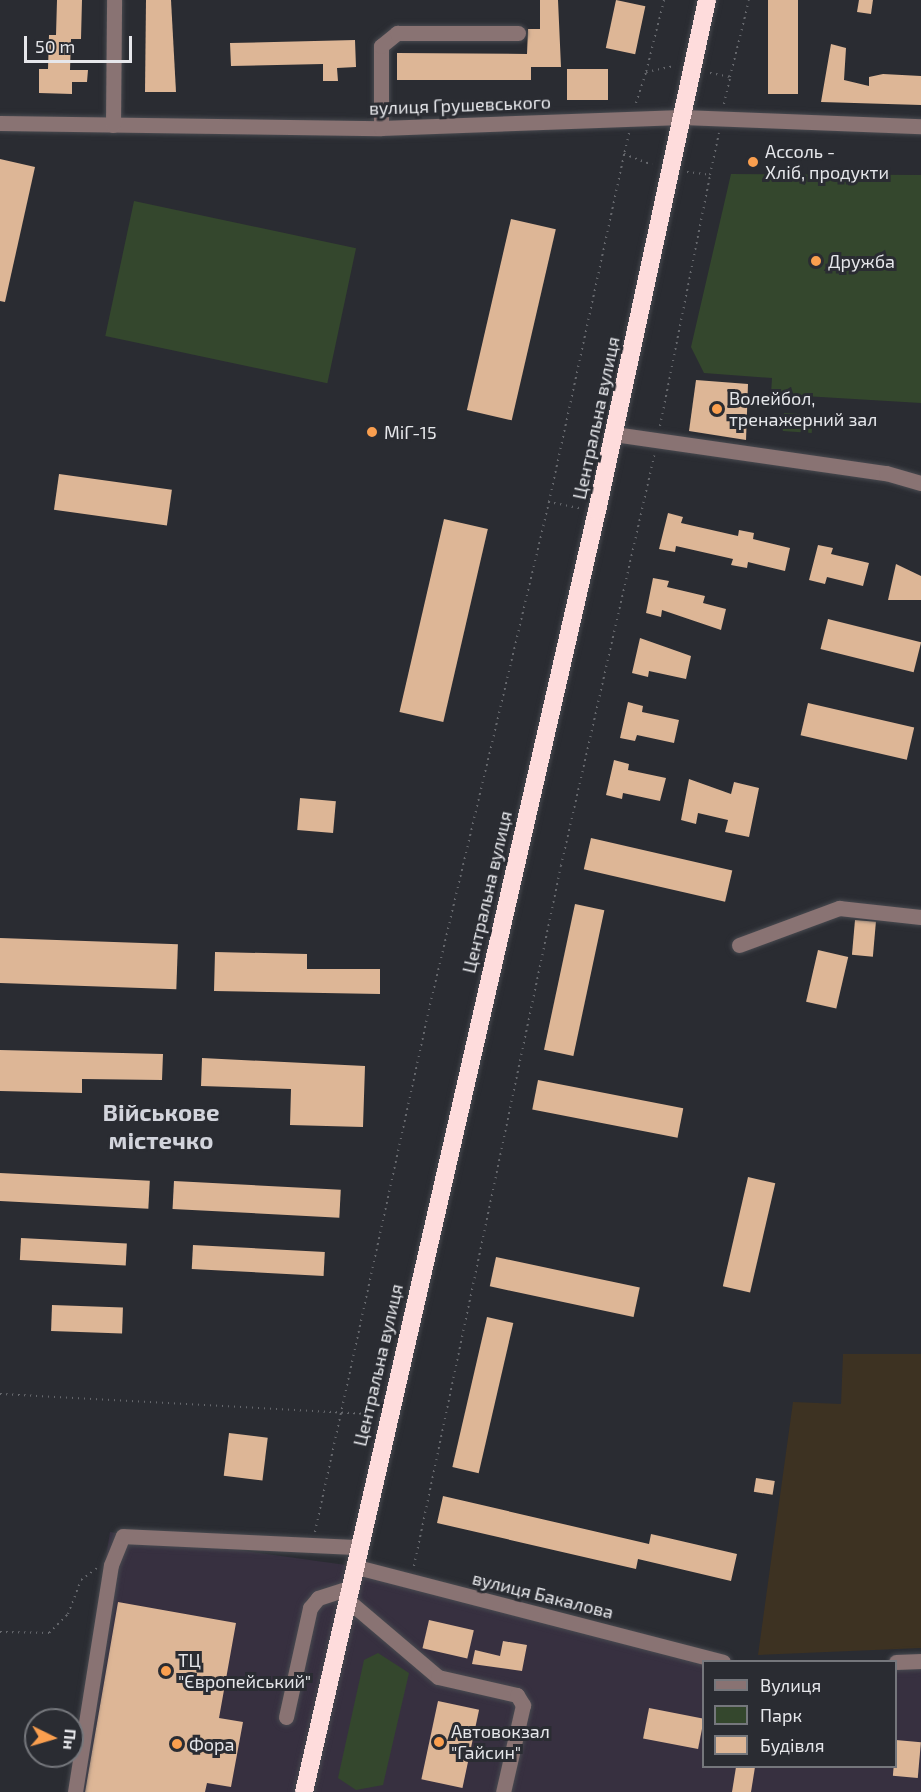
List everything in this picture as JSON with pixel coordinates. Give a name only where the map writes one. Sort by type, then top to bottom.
[{"type":"highway","name":"Центральна вулиця","points":[[304,1792],[346,1593],[614,434],[707,0]]},
{"type":"street","points":[[113,125],[114,0]]},
{"type":"street","points":[[381,128],[381,46],[397,33],[518,33]]},
{"type":"street","name":"вулиця Грушевського","points":[[0,123],[381,128],[682,117],[921,126]]},
{"type":"street","points":[[614,434],[658,438],[921,483]]},
{"type":"street","points":[[739,945],[838,908],[921,916]]},
{"type":"street","points":[[75,1792],[111,1565],[123,1536],[312,1547],[358,1547]]},
{"type":"street","name":"вулиця Бакалова","points":[[353,1566],[715,1660]]},
{"type":"street","points":[[286,1717],[310,1608],[318,1598],[346,1593],[438,1677],[517,1695],[522,1705],[503,1792]]},
{"type":"street","points":[[897,1662],[921,1661]]},
{"type":"path","points":[[635,107],[664,0]]},
{"type":"path","points":[[724,106],[749,0]]},
{"type":"path","points":[[646,72],[674,66]]},
{"type":"path","points":[[710,73],[729,77]]},
{"type":"path","points":[[312,1547],[549,502],[629,133]]},
{"type":"path","points":[[411,1581],[558,877],[658,438],[719,133]]},
{"type":"path","points":[[624,154],[652,165]]},
{"type":"path","points":[[687,172],[710,176]]},
{"type":"path","points":[[549,502],[579,508]]},
{"type":"path","points":[[0,1394],[342,1409],[388,1416]]},
{"type":"path","points":[[0,1632],[49,1633],[68,1614],[81,1580],[111,1565]]},
{"type":"shaded area","points":[[843,1354],[921,1354],[921,1648],[758,1655],[793,1402],[841,1404]]},
{"type":"shaded area","points":[[110,1532],[353,1566],[702,1661],[702,1768],[897,1768],[897,1662],[921,1661],[921,1792],[68,1792],[72,1768],[84,1768],[84,1708],[82,1708]]},
{"type":"green space","name":"Дружба","points":[[731,174],[921,175],[921,403],[771,394],[772,378],[704,373],[691,347]]},
{"type":"green space","points":[[134,201],[356,248],[327,383],[105,336]]},
{"type":"green space","points":[[784,413],[813,415],[812,433],[783,431]]},
{"type":"green space","points":[[378,1653],[409,1673],[383,1785],[356,1790],[338,1778],[364,1660]]},
{"type":"building","points":[[57,0],[82,0],[81,39],[71,39],[70,70],[88,70],[87,82],[72,82],[72,94],[39,93],[39,69],[48,69],[49,35],[56,35]]},
{"type":"building","points":[[146,0],[171,0],[176,92],[145,92]]},
{"type":"building","points":[[540,0],[558,0],[561,67],[531,67],[531,80],[397,80],[397,53],[527,54],[528,29],[540,29]]},
{"type":"building","points":[[616,0],[645,6],[635,54],[606,48]]},
{"type":"building","points":[[768,0],[798,0],[798,94],[768,94]]},
{"type":"building","points":[[859,0],[873,0],[871,14],[857,12]]},
{"type":"building","points":[[355,40],[356,67],[337,68],[338,81],[323,81],[323,64],[231,66],[230,43]]},
{"type":"building","points":[[831,44],[846,48],[844,80],[869,86],[869,77],[883,74],[921,76],[921,105],[821,102]]},
{"type":"building","points":[[567,69],[608,69],[608,100],[567,100]]},
{"type":"building","points":[[0,159],[35,167],[5,302],[0,301]]},
{"type":"building","points":[[511,219],[556,229],[512,420],[467,410]]},
{"type":"building","points":[[696,380],[748,384],[746,440],[689,431]]},
{"type":"building","points":[[59,474],[172,490],[167,526],[54,510]]},
{"type":"building","points":[[668,513],[683,517],[681,523],[738,536],[739,530],[754,533],[753,539],[790,548],[785,571],[748,562],[747,568],[731,565],[733,559],[676,546],[675,552],[659,549]]},
{"type":"building","points":[[444,519],[488,529],[443,722],[399,712]]},
{"type":"building","points":[[818,545],[833,548],[831,554],[869,563],[863,586],[827,577],[825,584],[809,580]]},
{"type":"building","points":[[896,564],[921,576],[921,600],[888,600]]},
{"type":"building","points":[[653,578],[669,581],[667,587],[705,596],[703,603],[726,609],[721,630],[662,610],[661,617],[646,613]]},
{"type":"building","points":[[828,619],[921,642],[914,672],[821,649]]},
{"type":"building","points":[[640,638],[691,656],[686,679],[649,671],[648,677],[632,673]]},
{"type":"building","points":[[628,702],[643,706],[642,712],[679,720],[674,743],[637,735],[635,741],[620,738]]},
{"type":"building","points":[[808,703],[914,728],[907,760],[801,735]]},
{"type":"building","points":[[614,760],[629,764],[628,770],[666,778],[660,801],[623,793],[622,799],[606,795]]},
{"type":"building","points":[[689,779],[731,794],[734,782],[759,788],[749,837],[725,832],[728,820],[698,813],[696,824],[681,820]]},
{"type":"building","points":[[300,798],[336,801],[333,833],[297,830]]},
{"type":"building","points":[[591,838],[732,871],[725,902],[584,869]]},
{"type":"building","points":[[575,904],[604,910],[573,1056],[544,1050]]},
{"type":"building","points":[[855,920],[876,922],[873,957],[852,955]]},
{"type":"building","points":[[0,938],[178,944],[176,989],[0,983]]},
{"type":"building","points":[[818,950],[848,957],[836,1009],[806,1002]]},
{"type":"building","points":[[215,952],[307,954],[307,969],[380,969],[380,994],[214,991]]},
{"type":"building","points":[[0,1050],[163,1054],[162,1080],[82,1079],[82,1093],[0,1091]]},
{"type":"building","points":[[202,1058],[365,1066],[363,1127],[290,1125],[291,1089],[201,1086]]},
{"type":"building","points":[[538,1080],[683,1108],[678,1138],[532,1109]]},
{"type":"building","points":[[0,1173],[150,1181],[148,1209],[0,1201]]},
{"type":"building","points":[[748,1177],[775,1183],[750,1292],[723,1286]]},
{"type":"building","points":[[174,1181],[341,1190],[339,1218],[173,1209]]},
{"type":"building","points":[[21,1238],[127,1244],[126,1266],[20,1260]]},
{"type":"building","points":[[193,1245],[325,1252],[324,1276],[192,1269]]},
{"type":"building","points":[[496,1257],[640,1288],[634,1317],[490,1286]]},
{"type":"building","points":[[52,1305],[123,1307],[122,1333],[51,1331]]},
{"type":"building","points":[[487,1317],[513,1323],[479,1473],[452,1467]]},
{"type":"building","points":[[229,1433],[268,1438],[262,1480],[224,1476]]},
{"type":"building","points":[[756,1478],[775,1481],[773,1495],[754,1492]]},
{"type":"building","points":[[443,1496],[649,1544],[651,1534],[737,1554],[731,1581],[638,1559],[636,1569],[437,1523]]},
{"type":"building","name":"ТЦ \"Європейський\"","points":[[118,1602],[236,1623],[219,1718],[243,1722],[231,1787],[207,1783],[205,1792],[85,1792]]},
{"type":"building","points":[[429,1620],[474,1630],[467,1659],[422,1648]]},
{"type":"building","points":[[503,1641],[527,1645],[522,1671],[472,1664],[475,1650],[500,1656]]},
{"type":"building","points":[[438,1701],[479,1710],[462,1788],[421,1779]]},
{"type":"building","points":[[649,1708],[702,1718],[698,1749],[643,1738]]},
{"type":"building","points":[[897,1740],[921,1742],[918,1778],[893,1776],[894,1768],[897,1768]]},
{"type":"building","points":[[736,1768],[755,1768],[751,1792],[732,1792]]},
{"type":"place","name":"Ассоль - Хліб, продукти","points":[[753,162]]},
{"type":"place","name":"Дружба","points":[[816,261]]},
{"type":"place","name":"Волейбол, тренажерний зал","points":[[717,409]]},
{"type":"place","name":"МіГ-15","points":[[372,432]]},
{"type":"place","name":"ТЦ \"Європейський\"","points":[[166,1671]]},
{"type":"place","name":"Автовокзал \"Гайсин\"","points":[[439,1742]]},
{"type":"place","name":"Фора","points":[[177,1744]]},
{"type":"district","name":"Військове містечко","points":[[161,1126]]}]
